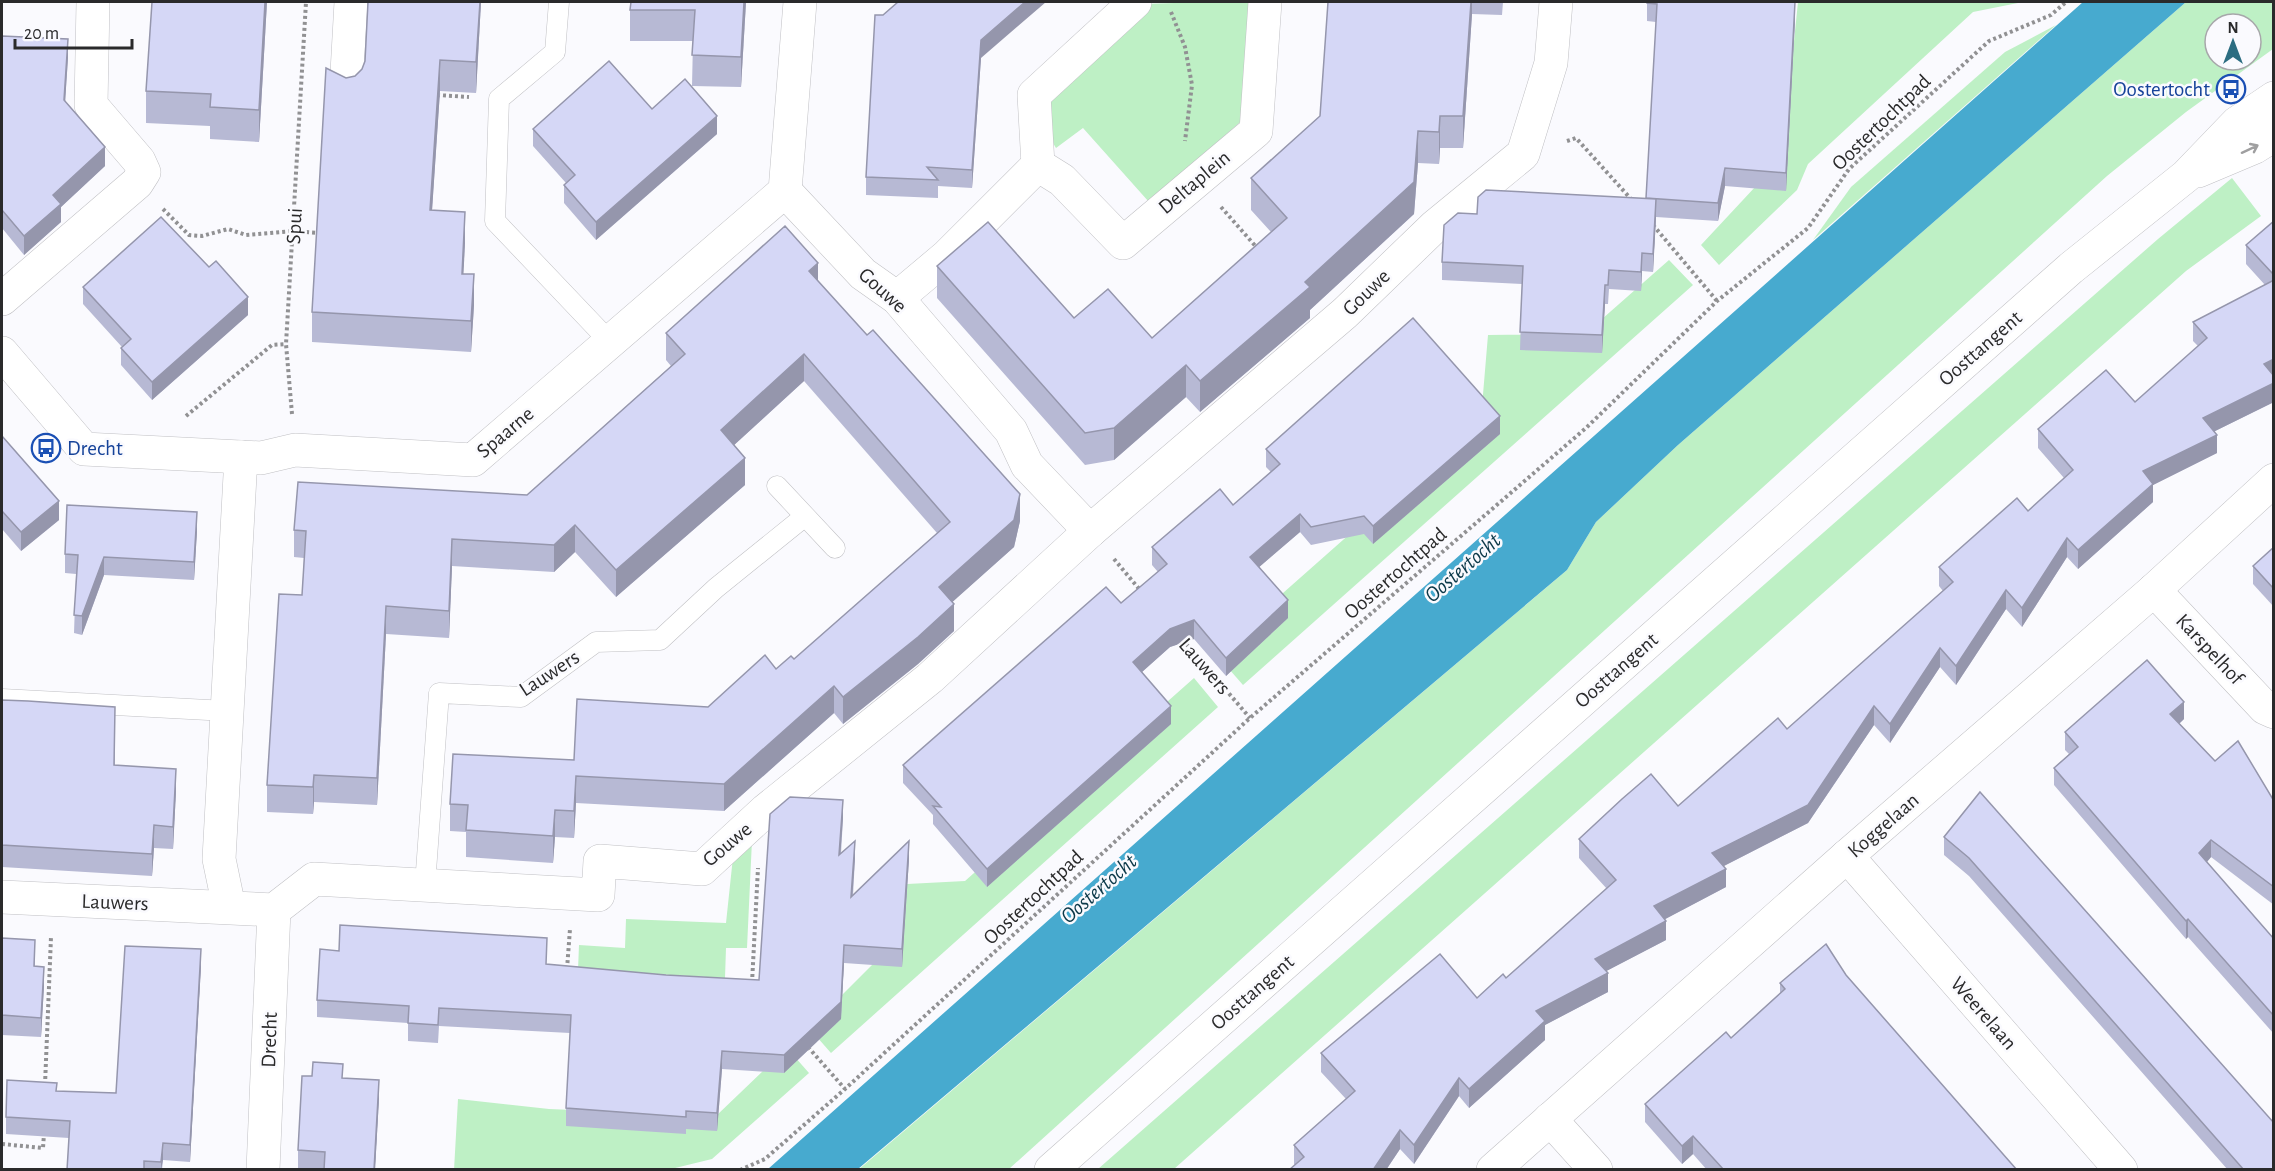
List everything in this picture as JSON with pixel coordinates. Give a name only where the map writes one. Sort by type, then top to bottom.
[{"type":"street","points":[[2,299],[137,183],[144,172],[139,161],[91,105],[93,2]]},
{"type":"street","points":[[346,90],[351,2]]},
{"type":"street","points":[[785,191],[800,2]]},
{"type":"street","points":[[897,298],[947,256],[1038,165],[1034,95],[1135,2]]},
{"type":"street","name":"Deltaplein","points":[[1038,165],[1062,180],[1123,243],[1256,131],[1265,2]]},
{"type":"street","points":[[1523,154],[1551,63],[1556,2]]},
{"type":"street","name":"Oosttangent","points":[[1051,1170],[2062,276],[2186,176],[2237,123],[2274,98]]},
{"type":"street","name":"Oosttangent","points":[[2186,176],[2256,147],[2274,135]]},
{"type":"street","name":"Gouwe","points":[[274,910],[314,879],[598,895],[600,861],[702,869],[758,818],[930,678],[1090,531],[1345,313],[1427,233],[1523,154]]},
{"type":"street","name":"Gouwe","points":[[785,191],[863,274],[897,298],[1011,431],[1027,465],[1090,531]]},
{"type":"street","name":"Spaarne","points":[[2,353],[84,449],[261,458],[295,450],[473,460],[785,191]]},
{"type":"street","points":[[242,457],[219,859],[229,907],[274,910]]},
{"type":"street","name":"Koggelaan","points":[[1493,1170],[1847,856],[2154,590],[2274,480]]},
{"type":"street","name":"Karspelhof","points":[[2154,590],[2270,710]]},
{"type":"street","name":"Weerelaan","points":[[1847,856],[2121,1170]]},
{"type":"street","name":"Lauwers","points":[[2,897],[229,907]]},
{"type":"street","name":"Drecht","points":[[263,1170],[274,910]]},
{"type":"street","points":[[1550,1119],[1596,1170]]},
{"type":"lane","points":[[559,2],[555,51],[500,99],[495,221],[610,342]]},
{"type":"lane","points":[[777,486],[835,548]]},
{"type":"lane","name":"Lauwers","points":[[425,885],[439,693],[521,697],[596,642],[660,640],[716,588],[804,517]]},
{"type":"lane","points":[[2,699],[227,711]]},
{"type":"path","name":"Spui","points":[[295,450],[286,344],[306,2]]},
{"type":"path","name":"Oostertochtpad","points":[[740,1170],[765,1159],[845,1089],[1250,718],[1586,428],[1716,301],[1808,228],[1849,168],[1989,41],[2051,15],[2066,2]]},
{"type":"path","points":[[302,90],[346,90]]},
{"type":"path","points":[[429,95],[500,99]]},
{"type":"path","points":[[1523,154],[1576,138],[1634,203]]},
{"type":"path","points":[[137,183],[189,235],[202,236],[228,229],[246,235],[294,231],[330,233]]},
{"type":"path","points":[[1649,220],[1716,301]]},
{"type":"path","points":[[145,452],[272,345],[286,344]]},
{"type":"path","points":[[1090,531],[1143,594]]},
{"type":"path","name":"Lauwers","points":[[1181,638],[1250,718]]},
{"type":"path","points":[[741,984],[752,984],[759,850],[758,818]]},
{"type":"path","points":[[567,974],[572,894]]},
{"type":"path","points":[[45,1091],[53,900]]},
{"type":"path","points":[[807,1046],[845,1089]]},
{"type":"path","points":[[2,1144],[43,1148],[44,1125]]},
{"type":"green space","points":[[1255,2],[1246,117],[1149,202],[1083,128],[1056,148],[1048,135],[1049,93],[1142,4]]},
{"type":"green space","points":[[1798,2],[2023,2],[1973,12],[1808,164],[1797,190],[1719,265],[1701,245],[1782,158]]},
{"type":"green space","points":[[2186,2],[2273,2],[2273,49],[2263,56],[2263,12],[2203,12],[2203,72],[2241,72],[2186,112],[2107,176],[1009,1169],[858,1170],[1567,570],[1596,522],[1678,445]]},
{"type":"green space","points":[[2056,25],[1813,240],[1851,187],[2005,52]]},
{"type":"green space","points":[[2232,178],[2261,216],[2186,271],[1174,1169],[1098,1169],[2158,239]]},
{"type":"green space","points":[[1669,260],[1693,285],[1243,685],[1215,653],[1481,418],[1488,335],[1585,334]]},
{"type":"green space","points":[[1194,678],[1218,707],[831,1053],[809,1028],[889,948],[888,885],[965,881]]},
{"type":"green space","points":[[752,840],[747,948],[726,948],[725,978],[578,970],[579,945],[625,948],[626,919],[726,923],[733,857]]},
{"type":"green space","points":[[787,1048],[809,1073],[712,1159],[667,1170],[454,1170],[458,1099],[549,1109],[716,1116]]},
{"type":"water","points":[[2083,2],[2186,2],[1678,445],[1596,522],[1567,570],[858,1169],[768,1169]]},
{"type":"building","points":[[152,2],[265,2],[259,110],[210,107],[211,94],[146,91]]},
{"type":"building","points":[[368,2],[480,2],[476,62],[440,60],[430,210],[465,212],[462,274],[474,274],[471,321],[312,312],[326,68],[346,78],[355,76],[362,69],[365,61]]},
{"type":"building","points":[[631,2],[744,2],[741,57],[692,55],[695,10],[630,10]]},
{"type":"building","points":[[898,2],[1025,2],[981,40],[972,170],[927,167],[938,180],[866,177],[875,15],[883,15]]},
{"type":"building","points":[[1328,2],[1471,2],[1463,116],[1440,116],[1439,132],[1418,131],[1414,182],[1305,282],[1310,287],[1200,381],[1186,365],[1114,428],[1085,433],[937,266],[988,222],[1074,318],[1108,289],[1152,338],[1287,218],[1251,178],[1320,116]]},
{"type":"building","points":[[1647,2],[1795,2],[1786,173],[1725,168],[1718,203],[1646,198],[1657,4]]},
{"type":"building","points":[[2,36],[68,39],[64,100],[105,147],[53,195],[61,204],[24,236],[2,210]]},
{"type":"building","points":[[609,61],[652,109],[685,79],[717,116],[596,222],[564,185],[575,175],[533,129]]},
{"type":"building","points":[[1486,190],[1656,199],[1653,254],[1642,253],[1641,272],[1609,270],[1608,285],[1605,285],[1602,335],[1520,332],[1523,266],[1442,262],[1444,225],[1458,213],[1477,214],[1478,197]]},
{"type":"building","points":[[161,217],[209,267],[216,261],[248,297],[152,382],[121,348],[131,339],[83,287]]},
{"type":"building","points":[[2274,221],[2274,275],[2246,245]]},
{"type":"building","points":[[785,226],[818,263],[809,271],[867,335],[873,330],[1020,494],[1014,520],[939,587],[954,604],[918,637],[843,697],[834,686],[724,784],[576,776],[574,811],[555,810],[553,836],[466,830],[468,805],[450,804],[453,754],[574,760],[577,699],[708,707],[765,655],[776,669],[791,656],[794,659],[950,522],[804,354],[721,430],[745,458],[616,570],[575,525],[554,545],[452,539],[449,611],[386,606],[377,778],[314,775],[313,787],[267,785],[279,594],[302,595],[306,531],[294,530],[298,482],[527,495],[685,354],[666,333]]},
{"type":"building","points":[[2274,280],[2274,359],[2264,364],[2274,376],[2274,383],[2203,418],[2217,435],[2143,471],[2153,484],[2078,550],[2067,538],[2022,608],[2006,590],[1956,666],[1940,648],[1890,724],[1874,706],[1808,805],[1712,853],[1726,869],[1654,906],[1666,921],[1595,959],[1608,973],[1536,1011],[1545,1021],[1469,1089],[1459,1078],[1414,1145],[1400,1130],[1373,1170],[1289,1170],[1304,1157],[1294,1145],[1355,1091],[1321,1053],[1440,954],[1477,998],[1503,974],[1506,978],[1616,880],[1579,839],[1622,799],[1651,774],[1678,806],[1778,718],[1787,729],[1953,582],[1939,567],[2017,498],[2028,511],[2073,470],[2038,429],[2106,370],[2135,402],[2207,338],[2193,322]]},
{"type":"building","points":[[1413,318],[1500,416],[1373,526],[1364,516],[1311,527],[1300,514],[1250,557],[1288,600],[1226,658],[1194,620],[1170,629],[1133,662],[1171,706],[987,869],[933,806],[941,807],[903,765],[1106,587],[1121,603],[1167,564],[1152,547],[1220,489],[1233,505],[1280,464],[1266,449]]},
{"type":"building","points":[[2,436],[59,501],[21,532],[2,511]]},
{"type":"building","points":[[67,505],[197,512],[194,562],[104,557],[82,616],[74,615],[78,555],[65,554]]},
{"type":"building","points":[[2274,547],[2274,589],[2253,566]]},
{"type":"building","points":[[2147,660],[2184,702],[2170,714],[2215,761],[2238,741],[2274,801],[2274,887],[2211,840],[2199,853],[2274,939],[2274,1016],[2188,919],[2186,921],[2054,768],[2078,747],[2065,732]]},
{"type":"building","points":[[2,700],[115,707],[114,765],[176,769],[173,827],[154,825],[152,854],[2,845]]},
{"type":"building","points":[[1980,792],[2274,1123],[2274,1170],[2244,1170],[1969,858],[1944,837]]},
{"type":"building","points":[[790,797],[843,800],[839,855],[855,841],[851,897],[909,841],[902,949],[844,945],[841,1002],[784,1055],[722,1051],[717,1113],[686,1111],[686,1117],[566,1108],[571,1015],[439,1008],[438,1025],[408,1023],[409,1006],[317,1000],[320,949],[339,951],[340,925],[547,938],[546,964],[666,975],[759,980],[770,814]]},
{"type":"building","points":[[2,938],[35,940],[34,966],[44,967],[41,1018],[2,1015]]},
{"type":"building","points":[[1826,944],[1846,975],[2017,1170],[1724,1170],[1693,1136],[1682,1146],[1645,1104],[1726,1032],[1731,1038],[1785,989],[1780,983]]},
{"type":"building","points":[[125,946],[201,949],[190,1145],[163,1143],[161,1162],[144,1161],[144,1170],[67,1170],[70,1121],[6,1117],[7,1080],[57,1083],[56,1091],[116,1093]]},
{"type":"building","points":[[313,1062],[343,1064],[342,1078],[379,1080],[374,1170],[324,1170],[325,1152],[298,1150],[302,1076],[312,1076]]},
{"type":"place","name":"Oostertocht","points":[[2231,89]]},
{"type":"place","name":"Drecht","points":[[46,448]]}]
